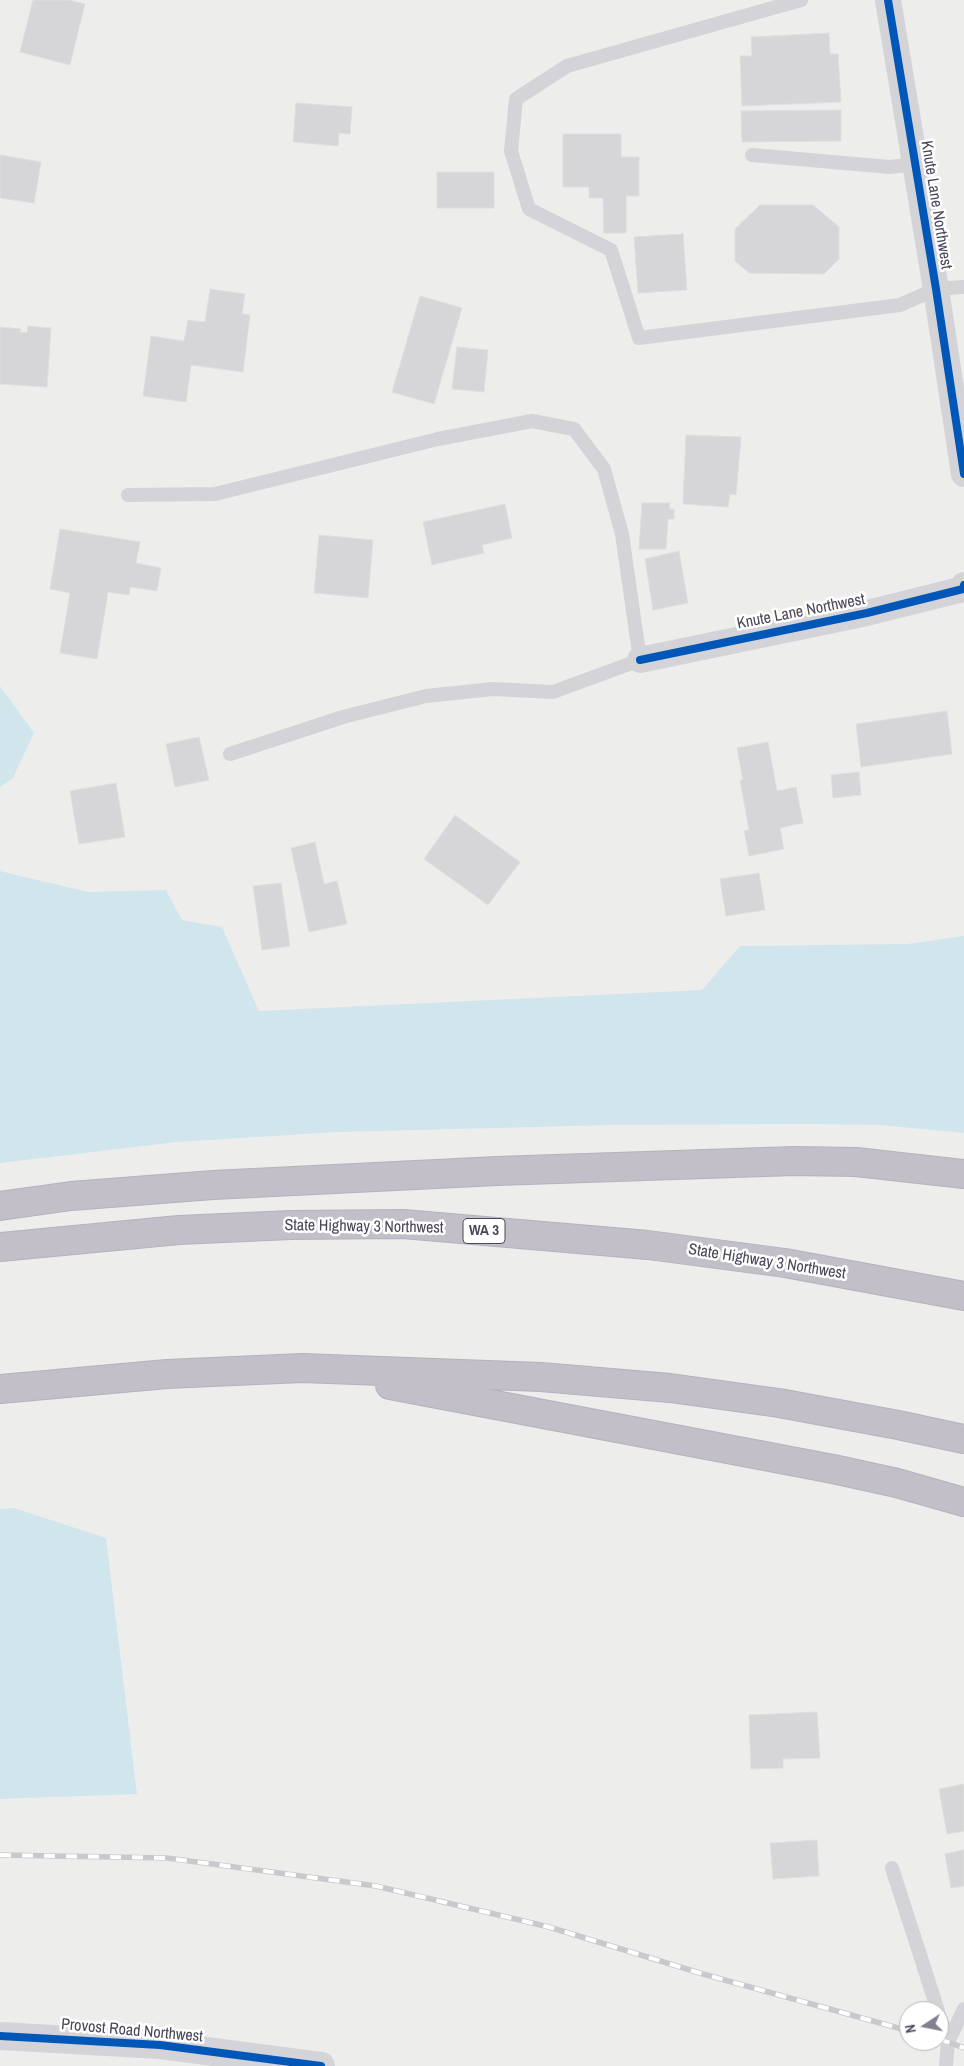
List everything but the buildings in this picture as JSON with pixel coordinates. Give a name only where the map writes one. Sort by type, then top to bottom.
[{"type":"highway","points":[[0,1206],[71,1196],[213,1185],[498,1171],[794,1161],[856,1162],[964,1174]]},
{"type":"highway","name":"State Highway 3 Northwest","points":[[0,1246],[180,1230],[291,1224],[403,1224],[648,1245],[785,1263],[964,1296]]},
{"type":"highway","points":[[0,1389],[168,1374],[302,1368],[541,1377],[670,1388],[779,1403],[964,1439]]},
{"type":"highway","points":[[302,1368],[833,1469],[897,1483],[964,1502]]},
{"type":"street","name":"Knute Lane Northwest","points":[[888,0],[916,164],[964,474]]},
{"type":"street","name":"Knute Lane Northwest","points":[[640,660],[867,613],[963,589],[964,585]]},
{"type":"street","name":"Provost Road Northwest","points":[[0,2036],[160,2045],[321,2066]]},
{"type":"lane","points":[[801,0],[567,66],[516,100],[512,151],[529,209],[611,250],[638,338],[900,304],[936,289],[964,287]]},
{"type":"lane","points":[[752,155],[890,167],[916,164]]},
{"type":"lane","points":[[128,495],[215,494],[438,439],[532,421],[574,429],[604,469],[622,534],[640,660],[553,692],[493,689],[426,696],[343,717],[230,754]]},
{"type":"lane","points":[[892,1868],[935,2001]]},
{"type":"lane","points":[[949,2040],[964,2008]]},
{"type":"lane","points":[[946,2066],[947,2051]]},
{"type":"shaded area","points":[[0,686],[34,733],[13,778],[0,787]]},
{"type":"shaded area","points":[[0,871],[88,892],[166,890],[182,920],[222,927],[259,1011],[702,990],[740,946],[907,944],[964,936],[964,1133],[879,1125],[807,1124],[613,1125],[338,1132],[177,1142],[0,1163]]},
{"type":"shaded area","points":[[14,1508],[106,1538],[137,1794],[0,1799],[0,1509]]},
{"type":"railway","points":[[0,1855],[167,1858],[376,1886],[549,1927],[703,1974],[899,2028]]},
{"type":"railway","points":[[949,2043],[964,2048]]},
{"type":"cycle path","points":[[888,0],[936,289],[964,474]]},
{"type":"cycle path","points":[[640,660],[867,613],[963,589],[964,585]]},
{"type":"cycle path","points":[[0,2036],[160,2045],[321,2066]]}]
